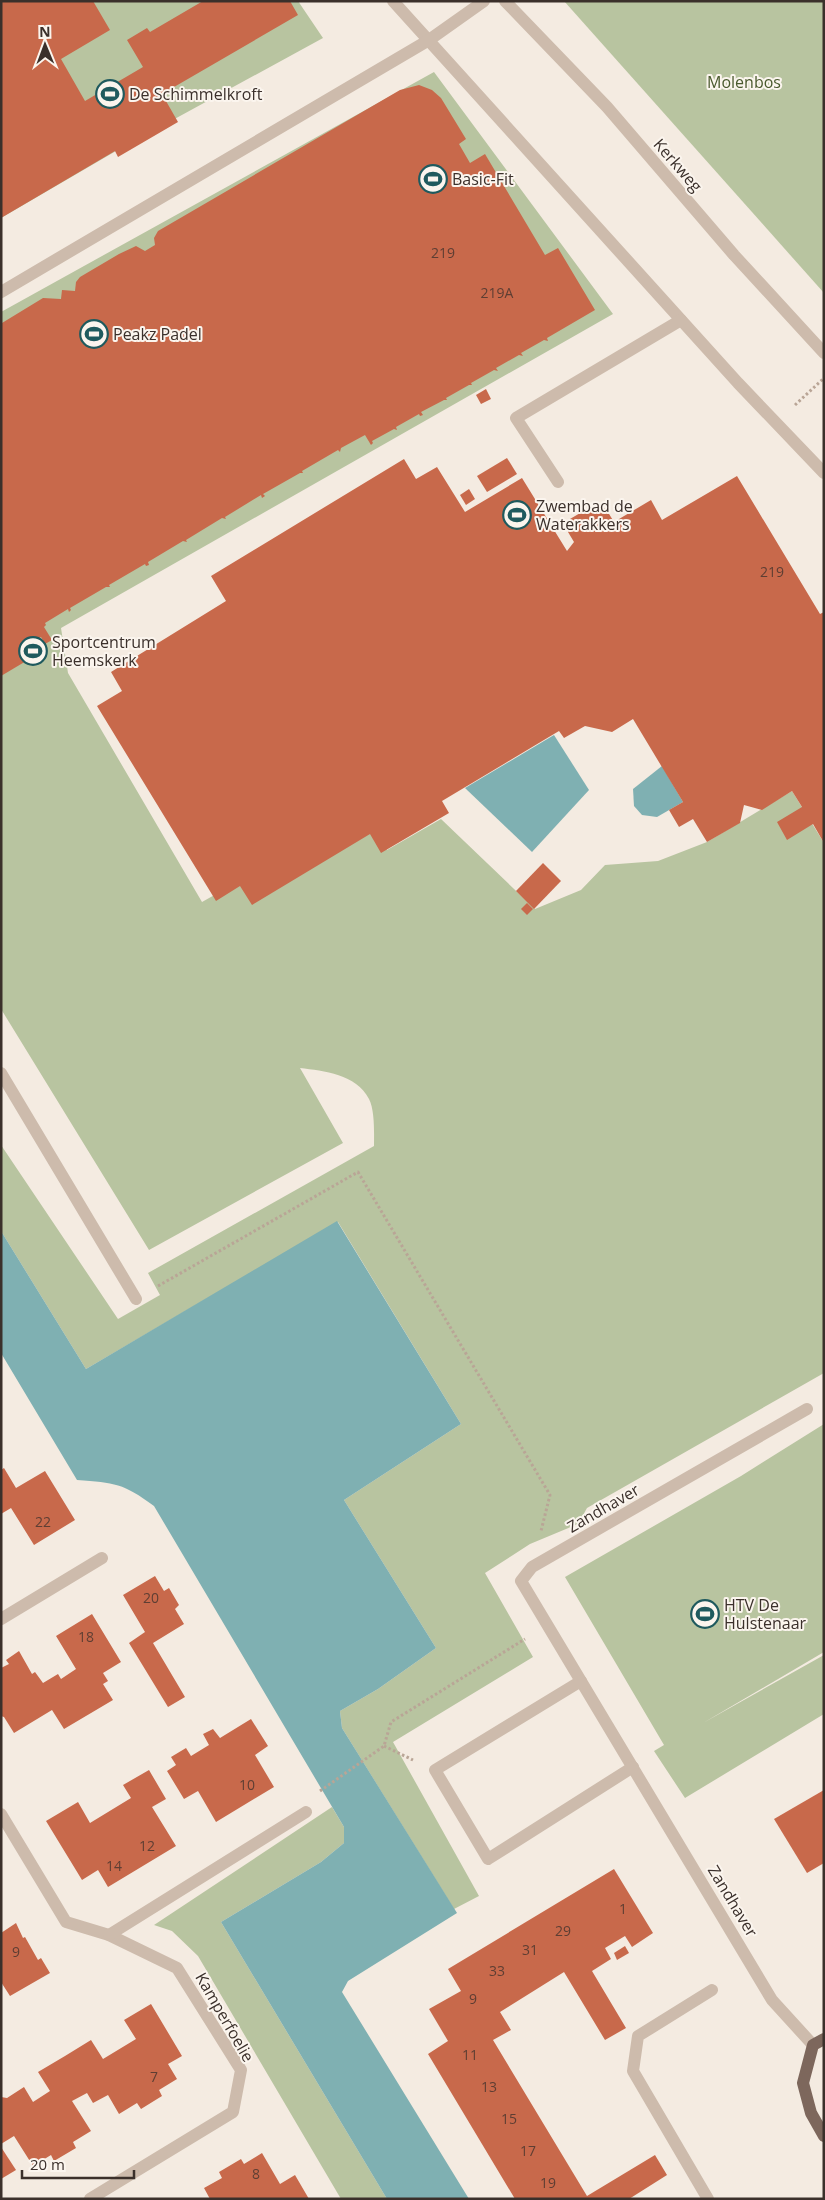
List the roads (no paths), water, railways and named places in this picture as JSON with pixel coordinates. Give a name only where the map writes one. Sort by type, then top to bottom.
[{"type":"main road","points":[[818,2042],[803,2083],[811,2112],[824,2136]]},
{"type":"street","points":[[393,1],[681,320],[824,473]]},
{"type":"street","points":[[1,292],[429,40],[484,1]]},
{"type":"street","name":"Kerkweg","points":[[505,1],[607,107],[734,255],[824,353]]},
{"type":"street","points":[[558,482],[516,418],[681,320]]},
{"type":"street","points":[[1,1074],[136,1299]]},
{"type":"street","name":"Zandhaver","points":[[807,1409],[532,1567],[521,1581],[772,2000],[818,2042]]},
{"type":"street","points":[[1,1619],[102,1558]]},
{"type":"street","points":[[581,1681],[435,1770],[488,1859],[633,1768]]},
{"type":"street","points":[[109,1935],[306,1812]]},
{"type":"street","name":"Kamperfoelie","points":[[1,1814],[66,1922],[109,1935],[177,1968],[241,2070],[233,2112],[90,2199]]},
{"type":"street","points":[[708,2199],[633,2071],[638,2036],[712,1990]]},
{"type":"water","points":[[554,735],[589,790],[532,852],[465,788]]},
{"type":"water","points":[[662,766],[683,802],[657,817],[642,815],[634,806],[633,789]]},
{"type":"water","points":[[337,1221],[461,1424],[344,1500],[436,1648],[378,1689],[340,1711],[342,1728],[457,1913],[348,1981],[342,1992],[469,2199],[387,2199],[221,1922],[321,1862],[344,1843],[344,1827],[154,1506],[126,1488],[110,1483],[77,1480],[1,1353],[1,1231],[86,1369]]},
{"type":"place","name":"De Schimmelkroft","points":[[110,94]]},
{"type":"place","name":"Basic-Fit","points":[[433,179]]},
{"type":"place","name":"Peakz Padel","points":[[94,334]]},
{"type":"place","name":"Zwembad de Waterakkers","points":[[517,515]]},
{"type":"place","name":"Sportcentrum Heemskerk","points":[[33,651]]},
{"type":"place","name":"HTV De Hulstenaar","points":[[705,1614]]},
{"type":"park label","name":"Molenbos","points":[[744,82]]}]
